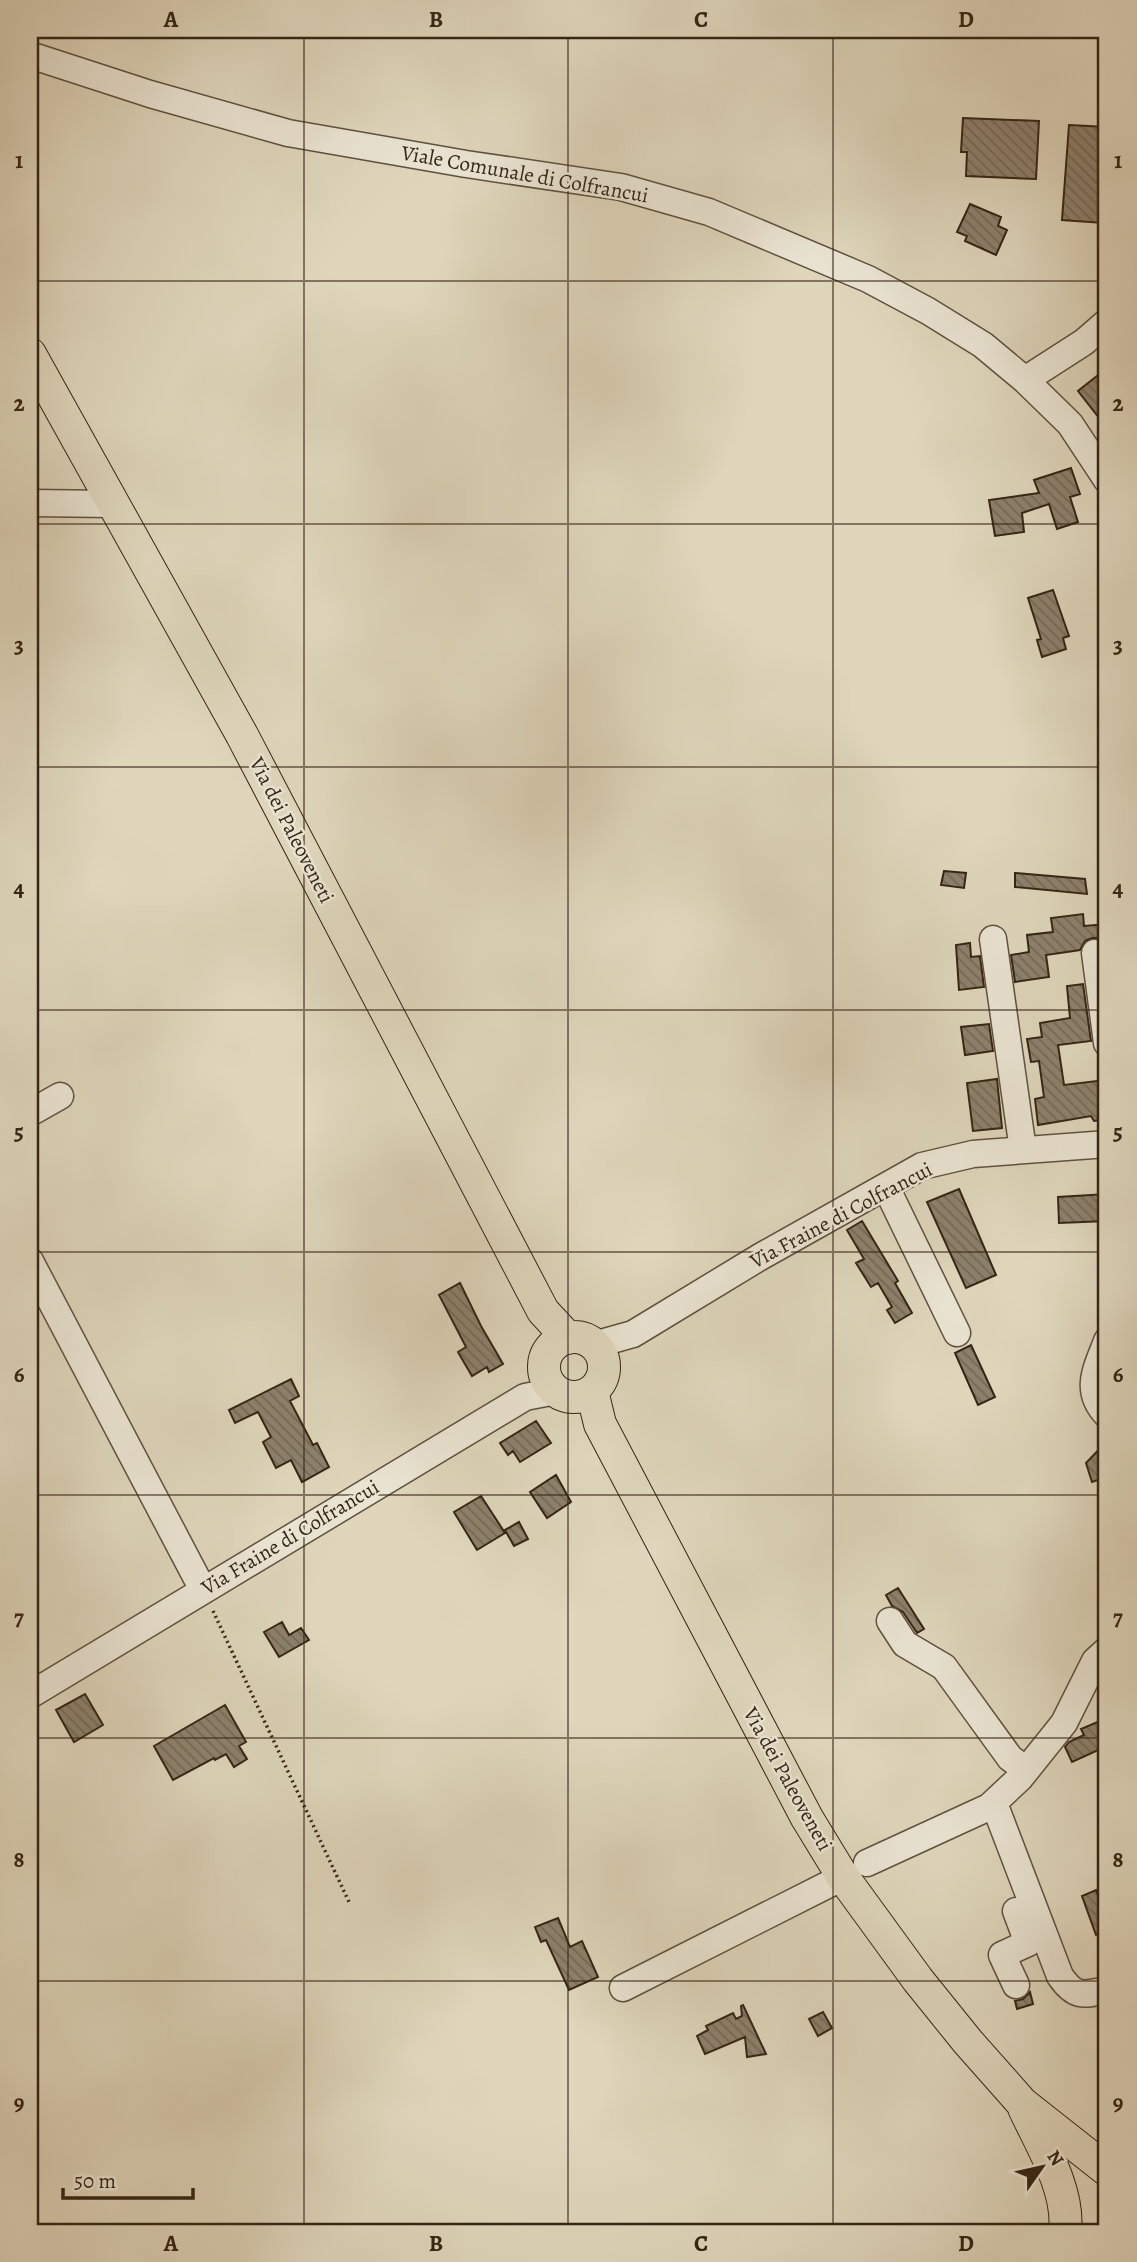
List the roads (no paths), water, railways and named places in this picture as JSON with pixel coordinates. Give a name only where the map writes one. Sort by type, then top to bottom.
[{"type":"main road","name":"Via dei Paleoveneti","points":[[30,354],[242,735],[543,1311],[568,1371],[600,1424],[807,1818],[855,1870],[918,1980],[968,2042],[1022,2103],[1107,2170]]},
{"type":"main road","name":"Via dei Paleoveneti","points":[[1022,2103],[1058,2183],[1066,2224],[1065,2232]]},
{"type":"street","name":"Viale Comunale di Colfrancui","points":[[30,55],[150,94],[288,133],[621,187],[709,212],[868,279],[928,311],[983,345],[1025,380],[1070,424],[1107,480]]},
{"type":"street","points":[[1025,380],[1084,342],[1107,322]]},
{"type":"street","points":[[30,503],[114,504]]},
{"type":"street","points":[[993,939],[1023,1150]]},
{"type":"street","points":[[1095,953],[1107,1043]]},
{"type":"street","points":[[30,1112],[60,1096]]},
{"type":"street","name":"Via Fraine di Colfrancui","points":[[30,1695],[760,1257],[922,1166],[973,1153],[1107,1144]]},
{"type":"street","points":[[886,1187],[957,1333]]},
{"type":"street","points":[[30,1261],[203,1590]]},
{"type":"street","points":[[1107,1340],[1093,1388],[1101,1408],[1107,1415]]},
{"type":"street","points":[[890,1621],[905,1644],[944,1667],[1010,1758],[1026,1769]]},
{"type":"street","points":[[623,1989],[855,1870],[988,1807],[1020,1778],[1063,1723],[1096,1661],[1107,1650]]},
{"type":"street","points":[[988,1807],[982,1821],[1028,1942],[1002,1955],[1016,1985]]},
{"type":"street","points":[[988,1807],[1060,1976],[1068,1988],[1076,1993],[1107,1990]]}]
